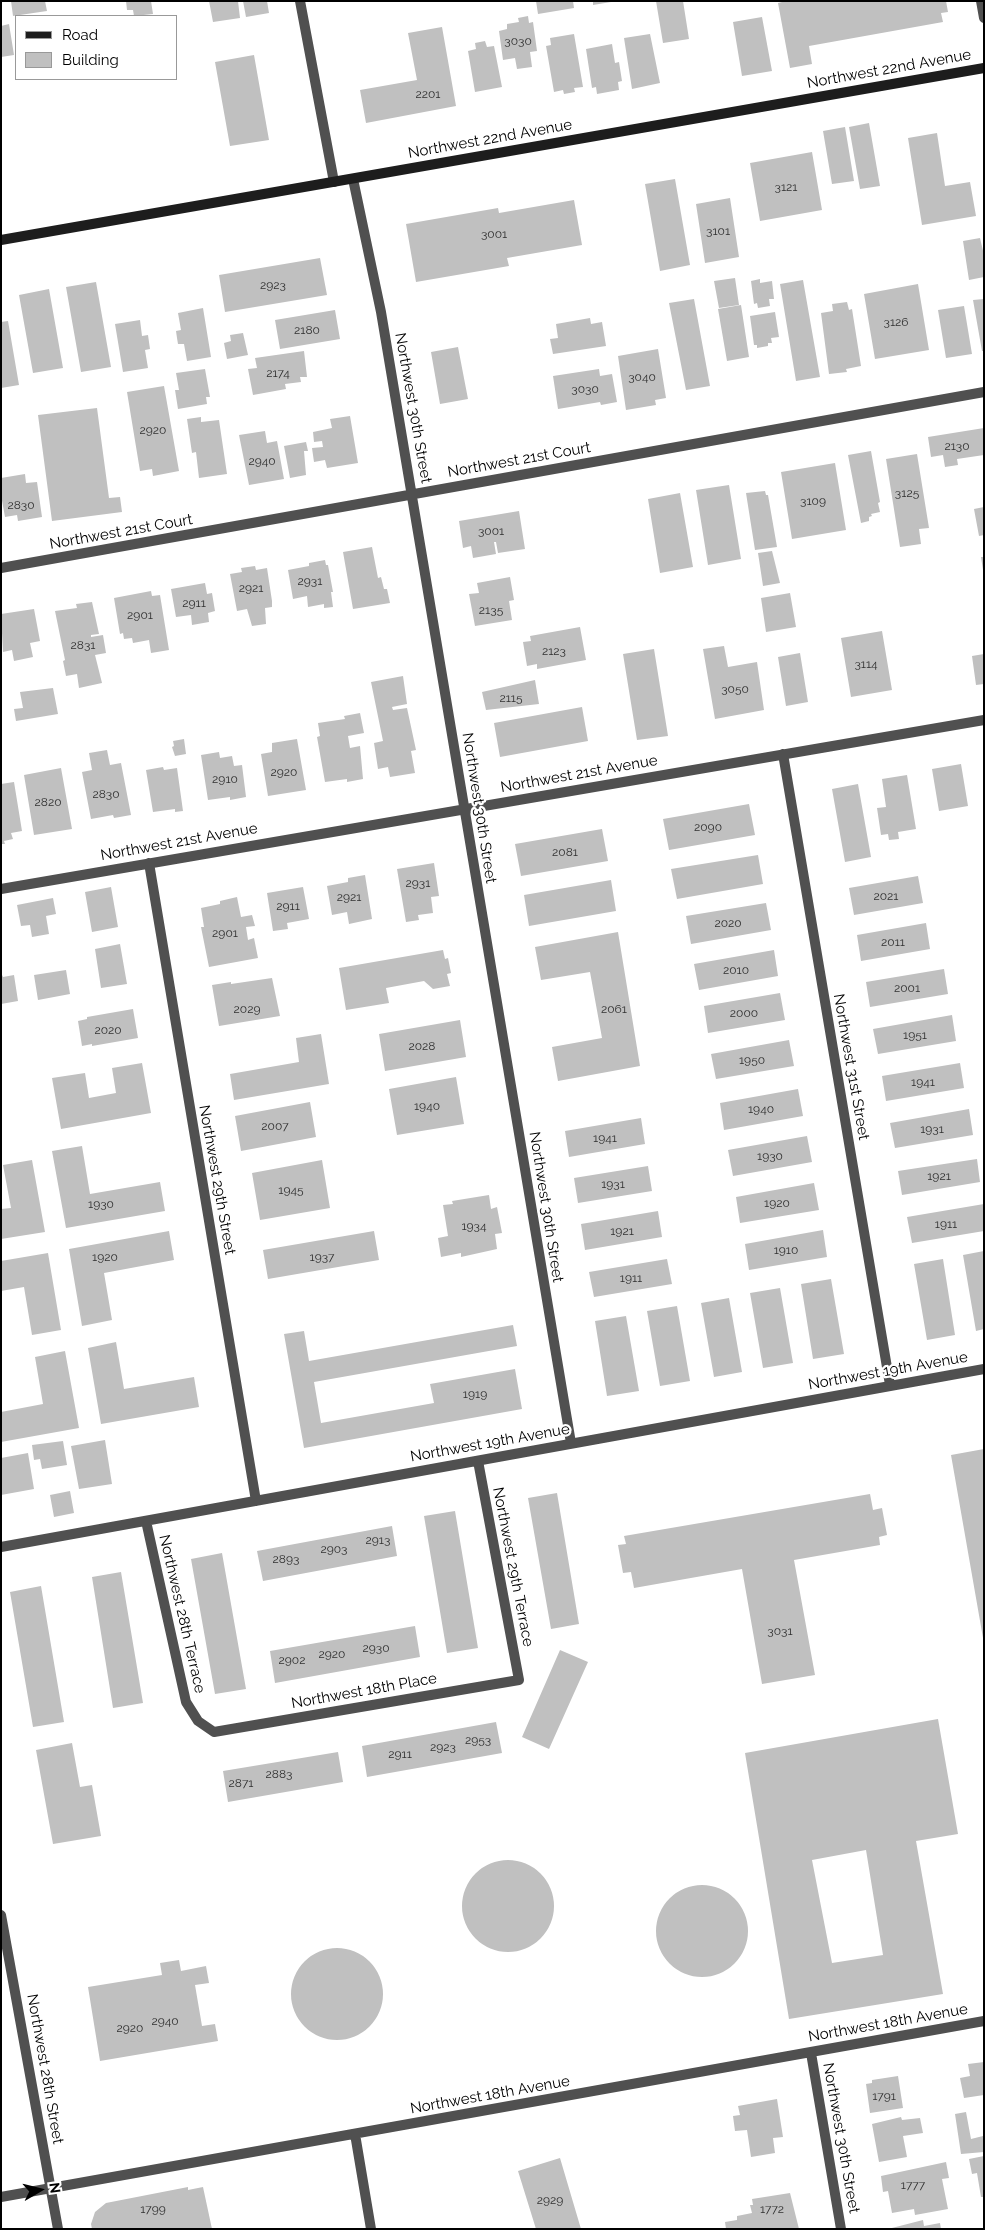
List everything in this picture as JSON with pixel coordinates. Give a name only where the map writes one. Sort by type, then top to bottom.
[{"type":"main road","name":"Northwest 22nd Avenue","points":[[1,240],[984,68]]},
{"type":"street","points":[[300,1],[334,182]]},
{"type":"street","points":[[980,1],[984,18]]},
{"type":"street","name":"Northwest 30th Street","points":[[353,179],[381,312],[571,1443]]},
{"type":"street","name":"Northwest 21st Court","points":[[1,568],[984,392]]},
{"type":"street","name":"Northwest 21st Avenue","points":[[1,889],[984,720]]},
{"type":"street","name":"Northwest 31st Street","points":[[783,754],[890,1385]]},
{"type":"street","name":"Northwest 29th Street","points":[[149,863],[256,1501]]},
{"type":"street","name":"Northwest 19th Avenue","points":[[1,1547],[984,1369]]},
{"type":"street","name":"Northwest 29th Terrace","points":[[478,1461],[519,1680]]},
{"type":"street","name":"Northwest 28th Terrace","points":[[146,1522],[186,1702],[198,1721],[214,1732]]},
{"type":"street","name":"Northwest 18th Place","points":[[214,1732],[519,1680]]},
{"type":"street","name":"Northwest 28th Street","points":[[1,1915],[58,2229]]},
{"type":"street","name":"Northwest 18th Avenue","points":[[1,2197],[984,2021]]},
{"type":"street","name":"Northwest 30th Street","points":[[811,2053],[841,2229]]},
{"type":"street","points":[[355,2134],[370,2229]]},
{"type":"building","points":[[11,1],[45,1],[47,11],[13,16]]},
{"type":"building","points":[[126,1],[151,1],[153,14],[134,15],[133,10],[127,10]]},
{"type":"building","points":[[209,1],[238,1],[240,18],[213,22]]},
{"type":"building","points":[[243,1],[267,1],[269,13],[246,17]]},
{"type":"building","points":[[536,1],[573,1],[574,8],[538,14]]},
{"type":"building","points":[[593,1],[611,1],[611,2],[593,5]]},
{"type":"building","points":[[656,1],[683,1],[689,39],[663,43]]},
{"type":"building","points":[[786,1],[946,1],[948,12],[941,13],[943,22],[809,46],[812,64],[790,68],[778,3]]},
{"type":"building","points":[[528,16],[529,23],[533,22],[537,51],[530,52],[532,67],[517,69],[515,58],[503,60],[499,31],[507,29],[507,24],[519,22],[518,18]]},
{"type":"building","points":[[762,17],[772,71],[742,76],[733,22]]},
{"type":"building","points":[[9,24],[14,55],[1,57],[1,26]]},
{"type":"building","points":[[442,27],[456,106],[366,123],[360,90],[417,80],[408,33]]},
{"type":"building","points":[[574,34],[583,87],[574,88],[575,92],[564,94],[563,90],[554,92],[546,46],[551,45],[550,38]]},
{"type":"building","points":[[650,34],[660,83],[632,89],[624,38]]},
{"type":"building","points":[[485,41],[487,47],[494,46],[502,87],[475,92],[468,51],[476,49],[475,43]]},
{"type":"building","points":[[612,44],[615,63],[619,62],[622,81],[618,82],[619,90],[597,94],[596,87],[592,88],[586,49]]},
{"type":"building","points":[[254,55],[269,140],[230,146],[215,62]]},
{"type":"building","points":[[869,123],[880,186],[860,189],[849,127]]},
{"type":"building","points":[[845,127],[854,181],[832,184],[823,131]]},
{"type":"building","points":[[937,133],[945,186],[970,182],[976,216],[922,225],[908,138]]},
{"type":"building","points":[[812,152],[822,210],[760,221],[750,163]]},
{"type":"building","points":[[675,179],[690,265],[660,271],[645,184]]},
{"type":"building","points":[[730,198],[739,257],[705,263],[696,204]]},
{"type":"building","points":[[574,200],[582,245],[507,258],[509,266],[416,282],[406,224],[498,208],[499,213]]},
{"type":"building","points":[[980,238],[984,255],[984,277],[969,280],[963,241]]},
{"type":"building","points":[[320,258],[327,295],[225,312],[219,275]]},
{"type":"building","points":[[735,278],[739,305],[719,308],[714,281]]},
{"type":"building","points":[[760,279],[760,283],[772,281],[774,299],[769,299],[770,306],[758,308],[757,303],[754,304],[751,281]]},
{"type":"building","points":[[803,280],[820,377],[796,381],[780,284]]},
{"type":"building","points":[[96,282],[111,367],[81,372],[66,287]]},
{"type":"building","points":[[918,284],[929,350],[875,359],[864,294]]},
{"type":"building","points":[[49,289],[63,368],[33,373],[19,295]]},
{"type":"building","points":[[694,299],[710,386],[686,390],[669,303]]},
{"type":"building","points":[[984,299],[984,351],[982,351],[973,300]]},
{"type":"building","points":[[847,302],[849,310],[852,309],[861,366],[846,369],[847,372],[829,374],[821,313],[833,311],[832,304]]},
{"type":"building","points":[[741,305],[749,357],[727,361],[718,309]]},
{"type":"building","points":[[964,306],[972,354],[946,358],[938,310]]},
{"type":"building","points":[[203,308],[211,357],[187,361],[184,344],[178,344],[176,331],[181,330],[178,313]]},
{"type":"building","points":[[335,310],[340,339],[280,349],[275,320]]},
{"type":"building","points":[[775,312],[779,337],[771,338],[772,343],[768,343],[768,346],[757,348],[757,345],[754,345],[750,316]]},
{"type":"building","points":[[590,318],[591,324],[602,322],[606,346],[553,354],[550,339],[558,338],[556,324]]},
{"type":"building","points":[[140,320],[142,336],[148,335],[150,349],[145,350],[148,368],[123,372],[115,324]]},
{"type":"building","points":[[8,321],[19,385],[1,388],[1,322]]},
{"type":"building","points":[[243,333],[248,355],[227,359],[224,343],[231,341],[230,335]]},
{"type":"building","points":[[458,347],[468,399],[440,404],[431,352]]},
{"type":"building","points":[[658,349],[666,398],[655,400],[656,405],[626,410],[618,356]]},
{"type":"building","points":[[304,351],[307,377],[300,377],[301,382],[285,384],[286,389],[253,395],[248,369],[257,368],[255,358]]},
{"type":"building","points":[[205,369],[210,397],[206,397],[207,404],[178,409],[175,390],[179,390],[176,373]]},
{"type":"building","points":[[599,369],[600,376],[612,374],[617,402],[601,405],[600,402],[558,409],[553,376]]},
{"type":"building","points":[[164,386],[179,471],[153,476],[152,469],[140,471],[127,392]]},
{"type":"building","points":[[97,408],[109,498],[120,497],[122,512],[52,521],[38,415]]},
{"type":"building","points":[[350,416],[358,463],[327,468],[325,460],[314,462],[312,448],[323,447],[322,441],[314,442],[313,432],[332,428],[330,419]]},
{"type":"building","points":[[201,417],[201,422],[219,420],[227,474],[199,478],[196,452],[192,453],[187,419]]},
{"type":"building","points":[[984,428],[984,455],[957,459],[958,465],[945,467],[943,455],[931,457],[928,437]]},
{"type":"building","points":[[265,431],[267,443],[277,441],[284,479],[249,485],[239,435]]},
{"type":"building","points":[[306,442],[308,451],[304,451],[306,475],[290,478],[284,446]]},
{"type":"building","points":[[871,451],[880,512],[871,514],[872,516],[869,517],[869,521],[861,523],[848,455]]},
{"type":"building","points":[[917,454],[929,528],[919,529],[921,544],[900,547],[886,459]]},
{"type":"building","points":[[835,463],[846,530],[792,539],[781,472]]},
{"type":"building","points":[[25,474],[26,483],[37,482],[42,517],[18,521],[17,515],[5,517],[1,495],[1,478]]},
{"type":"building","points":[[729,485],[741,559],[708,565],[696,490]]},
{"type":"building","points":[[765,491],[766,495],[768,495],[777,547],[755,550],[746,493]]},
{"type":"building","points":[[680,493],[693,567],[660,573],[648,499]]},
{"type":"building","points":[[984,507],[984,535],[979,536],[974,509]]},
{"type":"building","points":[[519,511],[525,549],[498,553],[496,542],[494,542],[496,554],[473,558],[471,546],[463,548],[459,521]]},
{"type":"building","points":[[372,547],[378,578],[381,577],[384,589],[387,589],[390,603],[353,609],[343,552]]},
{"type":"building","points":[[772,551],[780,583],[763,586],[758,553]]},
{"type":"building","points":[[981,557],[984,557],[984,570],[983,570]]},
{"type":"building","points":[[325,560],[326,565],[328,565],[333,592],[331,592],[333,607],[324,608],[324,604],[308,607],[307,596],[293,599],[288,570],[309,566],[309,563]]},
{"type":"building","points":[[255,566],[256,570],[267,568],[272,607],[265,608],[266,624],[252,626],[247,609],[237,611],[230,574],[242,572],[241,568]]},
{"type":"building","points":[[510,577],[514,600],[509,601],[512,620],[475,626],[469,594],[479,593],[477,583]]},
{"type":"building","points":[[205,583],[207,594],[212,593],[215,611],[208,613],[209,622],[192,625],[191,615],[176,617],[171,589]]},
{"type":"building","points":[[151,591],[152,596],[160,595],[169,650],[151,653],[149,640],[133,643],[132,638],[124,639],[123,633],[120,634],[114,598]]},
{"type":"building","points":[[790,593],[796,627],[766,632],[761,598]]},
{"type":"building","points":[[92,602],[99,634],[91,635],[91,637],[103,635],[106,653],[95,655],[102,683],[79,688],[77,674],[66,676],[63,661],[65,660],[55,611],[77,608],[76,604]]},
{"type":"building","points":[[34,609],[40,641],[30,643],[33,657],[14,661],[12,650],[3,652],[1,614]]},
{"type":"building","points":[[580,627],[586,660],[537,669],[537,664],[527,666],[523,642],[531,641],[530,636]]},
{"type":"building","points":[[882,631],[892,690],[851,697],[841,638]]},
{"type":"building","points":[[724,646],[728,667],[757,662],[764,710],[715,719],[703,649]]},
{"type":"building","points":[[654,649],[668,736],[637,740],[623,654]]},
{"type":"building","points":[[800,653],[808,702],[786,706],[778,657]]},
{"type":"building","points":[[984,654],[984,684],[976,685],[972,656]]},
{"type":"building","points":[[403,676],[407,704],[392,707],[393,710],[407,708],[416,750],[411,751],[415,773],[390,777],[388,767],[378,769],[374,743],[383,741],[371,682]]},
{"type":"building","points":[[535,680],[539,704],[486,710],[482,692]]},
{"type":"building","points":[[53,688],[58,714],[16,721],[14,709],[23,708],[20,692]]},
{"type":"building","points":[[582,707],[588,741],[500,757],[494,723]]},
{"type":"building","points":[[360,713],[364,733],[348,736],[350,748],[360,746],[363,779],[347,782],[347,779],[325,782],[317,737],[320,736],[318,723],[345,719],[344,716]]},
{"type":"building","points":[[184,739],[186,754],[175,756],[172,747],[174,746],[173,741]]},
{"type":"building","points":[[297,739],[306,790],[268,796],[261,754],[272,752],[272,743]]},
{"type":"building","points":[[107,750],[110,765],[121,763],[131,815],[114,818],[113,815],[91,819],[82,772],[92,770],[89,753]]},
{"type":"building","points":[[219,752],[220,758],[232,756],[234,766],[242,765],[246,797],[230,800],[230,797],[208,800],[201,755]]},
{"type":"building","points":[[961,764],[968,806],[939,811],[932,769]]},
{"type":"building","points":[[163,767],[164,770],[177,768],[183,811],[175,812],[175,809],[153,812],[146,770]]},
{"type":"building","points":[[61,768],[72,829],[34,835],[24,775]]},
{"type":"building","points":[[907,775],[916,829],[898,832],[899,839],[889,840],[888,834],[881,835],[877,808],[886,807],[882,779]]},
{"type":"building","points":[[14,782],[22,831],[11,833],[13,839],[4,841],[5,844],[1,844],[1,784]]},
{"type":"building","points":[[858,784],[871,857],[845,862],[832,789]]},
{"type":"building","points":[[749,804],[755,835],[669,850],[663,819]]},
{"type":"building","points":[[602,829],[608,861],[521,876],[515,844]]},
{"type":"building","points":[[758,855],[763,884],[677,899],[671,869]]},
{"type":"building","points":[[434,863],[439,896],[431,897],[433,913],[418,915],[419,920],[406,922],[397,869]]},
{"type":"building","points":[[365,875],[372,919],[349,924],[347,912],[332,915],[327,886],[348,882],[348,878]]},
{"type":"building","points":[[918,876],[923,903],[854,915],[849,888]]},
{"type":"building","points":[[611,880],[616,911],[529,926],[524,895]]},
{"type":"building","points":[[111,887],[118,927],[92,932],[85,892]]},
{"type":"building","points":[[303,887],[309,919],[287,923],[288,929],[273,931],[267,893]]},
{"type":"building","points":[[237,897],[241,917],[252,915],[255,926],[246,927],[248,940],[254,938],[258,958],[209,967],[201,927],[204,927],[201,908],[220,904],[220,901]]},
{"type":"building","points":[[53,898],[56,914],[46,916],[49,934],[32,937],[30,925],[21,926],[17,905]]},
{"type":"building","points":[[766,903],[771,930],[691,944],[686,916]]},
{"type":"building","points":[[926,923],[930,949],[861,961],[857,935]]},
{"type":"building","points":[[618,932],[640,1066],[558,1081],[552,1047],[602,1038],[590,972],[541,980],[535,947]]},
{"type":"building","points":[[120,944],[127,984],[101,988],[95,949]]},
{"type":"building","points":[[443,950],[445,959],[448,958],[451,973],[447,974],[450,986],[433,989],[424,981],[386,988],[389,1003],[346,1010],[339,968]]},
{"type":"building","points":[[774,950],[778,976],[699,990],[694,964]]},
{"type":"building","points":[[944,969],[948,994],[870,1007],[866,982]]},
{"type":"building","points":[[66,970],[70,994],[38,1000],[34,975]]},
{"type":"building","points":[[1,973],[3,977],[14,975],[18,1001],[1,1004]]},
{"type":"building","points":[[272,978],[280,1016],[219,1026],[212,985]]},
{"type":"building","points":[[780,993],[785,1020],[708,1033],[704,1006]]},
{"type":"building","points":[[133,1009],[138,1038],[82,1046],[78,1021],[87,1019],[87,1017]]},
{"type":"building","points":[[952,1015],[956,1041],[878,1054],[873,1029]]},
{"type":"building","points":[[460,1020],[466,1057],[385,1071],[379,1034]]},
{"type":"building","points":[[321,1034],[329,1084],[234,1100],[230,1074],[299,1062],[296,1038]]},
{"type":"building","points":[[789,1040],[794,1066],[716,1079],[711,1054]]},
{"type":"building","points":[[142,1063],[151,1113],[61,1129],[52,1078],[85,1073],[89,1098],[116,1093],[112,1068]]},
{"type":"building","points":[[960,1063],[964,1088],[886,1101],[882,1076]]},
{"type":"building","points":[[456,1077],[464,1124],[397,1135],[389,1089]]},
{"type":"building","points":[[798,1089],[803,1116],[724,1130],[720,1103]]},
{"type":"building","points":[[310,1102],[316,1137],[241,1151],[235,1116]]},
{"type":"building","points":[[969,1109],[973,1135],[895,1148],[890,1123]]},
{"type":"building","points":[[641,1118],[645,1144],[569,1157],[565,1131]]},
{"type":"building","points":[[807,1136],[812,1162],[733,1176],[728,1150]]},
{"type":"building","points":[[82,1146],[90,1194],[160,1182],[165,1211],[66,1228],[52,1151]]},
{"type":"building","points":[[977,1159],[980,1182],[902,1195],[898,1171]]},
{"type":"building","points":[[32,1160],[45,1232],[1,1239],[1,1209],[11,1208],[3,1165]]},
{"type":"building","points":[[322,1160],[330,1208],[260,1220],[252,1173]]},
{"type":"building","points":[[648,1166],[652,1191],[578,1203],[574,1178]]},
{"type":"building","points":[[814,1183],[819,1210],[740,1223],[736,1197]]},
{"type":"building","points":[[489,1195],[491,1209],[497,1207],[502,1233],[495,1234],[497,1249],[461,1257],[461,1253],[441,1257],[438,1238],[448,1236],[443,1205],[453,1204],[452,1201]]},
{"type":"building","points":[[984,1204],[984,1231],[912,1243],[907,1217]]},
{"type":"building","points":[[658,1211],[662,1237],[585,1250],[581,1224]]},
{"type":"building","points":[[823,1230],[827,1257],[749,1270],[745,1244]]},
{"type":"building","points":[[169,1231],[174,1260],[104,1273],[112,1320],[82,1326],[69,1249]]},
{"type":"building","points":[[374,1231],[379,1260],[268,1279],[263,1250]]},
{"type":"building","points":[[984,1251],[984,1329],[976,1331],[963,1255]]},
{"type":"building","points":[[48,1253],[61,1330],[32,1335],[24,1287],[1,1291],[1,1261]]},
{"type":"building","points":[[667,1259],[672,1284],[594,1297],[589,1272]]},
{"type":"building","points":[[943,1259],[955,1335],[927,1340],[914,1264]]},
{"type":"building","points":[[831,1279],[844,1354],[813,1359],[801,1284]]},
{"type":"building","points":[[780,1288],[793,1363],[763,1368],[750,1293]]},
{"type":"building","points":[[729,1298],[742,1372],[714,1377],[701,1303]]},
{"type":"building","points":[[677,1306],[690,1381],[660,1386],[647,1311]]},
{"type":"building","points":[[626,1316],[639,1391],[607,1396],[595,1321]]},
{"type":"building","points":[[513,1325],[517,1346],[314,1382],[321,1423],[434,1403],[430,1384],[515,1369],[522,1409],[304,1448],[284,1334],[304,1331],[309,1361]]},
{"type":"building","points":[[116,1342],[124,1389],[194,1377],[199,1407],[101,1424],[88,1348]]},
{"type":"building","points":[[65,1351],[79,1428],[1,1442],[1,1412],[43,1404],[35,1357]]},
{"type":"building","points":[[105,1440],[112,1484],[79,1489],[71,1446]]},
{"type":"building","points":[[63,1441],[67,1465],[42,1469],[40,1459],[34,1460],[32,1445]]},
{"type":"building","points":[[984,1449],[984,1638],[983,1638],[951,1455]]},
{"type":"building","points":[[28,1453],[34,1489],[1,1495],[1,1458]]},
{"type":"building","points":[[70,1491],[74,1513],[54,1517],[50,1495]]},
{"type":"building","points":[[557,1493],[579,1624],[551,1629],[528,1498]]},
{"type":"building","points":[[870,1494],[873,1510],[882,1508],[887,1535],[879,1537],[880,1545],[794,1560],[815,1675],[762,1684],[742,1569],[634,1588],[631,1572],[623,1573],[618,1545],[626,1544],[624,1536]]},
{"type":"building","points":[[455,1511],[478,1648],[447,1653],[424,1516]]},
{"type":"building","points":[[392,1526],[397,1556],[263,1581],[257,1551]]},
{"type":"building","points":[[222,1553],[246,1689],[215,1694],[191,1559]]},
{"type":"building","points":[[121,1572],[143,1703],[113,1708],[92,1577]]},
{"type":"building","points":[[41,1586],[64,1722],[33,1727],[10,1592]]},
{"type":"building","points":[[415,1626],[420,1657],[275,1683],[270,1651]]},
{"type":"building","points":[[560,1650],[588,1662],[549,1749],[522,1737]]},
{"type":"building","points":[[938,1719],[958,1834],[916,1841],[943,1994],[789,2019],[745,1753]],"holes":[[[866,1850],[883,1955],[832,1963],[812,1860]]]},
{"type":"building","points":[[496,1722],[502,1753],[367,1777],[362,1746]]},
{"type":"building","points":[[72,1743],[80,1787],[92,1785],[101,1836],[53,1844],[36,1750]]},
{"type":"building","points":[[338,1752],[343,1782],[228,1802],[223,1771]]},
{"type":"building","points":[[508,1860],[517,1861],[534,1868],[546,1880],[553,1897],[553,1915],[546,1932],[534,1944],[517,1951],[508,1952],[499,1951],[482,1944],[470,1932],[463,1915],[462,1906],[463,1897],[470,1880],[482,1868],[499,1861]]},
{"type":"building","points":[[702,1885],[711,1886],[728,1893],[740,1905],[747,1922],[747,1940],[740,1957],[728,1969],[711,1976],[702,1977],[693,1976],[676,1969],[664,1957],[657,1940],[656,1931],[657,1922],[664,1905],[676,1893],[693,1886]]},
{"type":"building","points":[[337,1948],[346,1949],[363,1956],[375,1968],[382,1985],[382,2003],[375,2020],[363,2032],[346,2039],[337,2040],[328,2039],[311,2032],[299,2020],[292,2003],[291,1994],[292,1985],[299,1968],[311,1956],[328,1949]]},
{"type":"building","points":[[179,1960],[181,1971],[206,1966],[209,1983],[195,1985],[202,2026],[215,2024],[218,2041],[100,2061],[88,1987],[162,1975],[160,1963]]},
{"type":"building","points":[[984,2062],[984,2095],[964,2098],[960,2078],[970,2076],[968,2064]]},
{"type":"building","points":[[898,2076],[903,2108],[870,2113],[866,2084],[872,2083],[872,2080]]},
{"type":"building","points":[[777,2099],[783,2137],[773,2138],[775,2153],[751,2157],[747,2130],[735,2131],[733,2116],[740,2115],[738,2106]]},
{"type":"building","points":[[966,2112],[971,2139],[983,2136],[984,2152],[961,2154],[955,2114]]},
{"type":"building","points":[[901,2117],[902,2120],[920,2118],[923,2133],[903,2136],[907,2157],[879,2162],[872,2124]]},
{"type":"building","points":[[984,2156],[984,2197],[981,2197],[977,2173],[972,2174],[969,2159]]},
{"type":"building","points":[[560,2158],[581,2229],[536,2229],[518,2171]]},
{"type":"building","points":[[946,2162],[949,2178],[942,2179],[948,2209],[915,2215],[914,2209],[892,2213],[888,2191],[883,2192],[881,2176]]},
{"type":"building","points":[[188,2187],[188,2190],[203,2187],[212,2229],[92,2229],[91,2224],[95,2212],[106,2203]]},
{"type":"building","points":[[790,2193],[799,2229],[726,2229],[725,2222],[737,2220],[737,2216],[752,2213],[750,2205],[753,2205],[752,2199]]},
{"type":"building","points":[[923,2220],[924,2226],[940,2223],[941,2229],[888,2229]]}]
